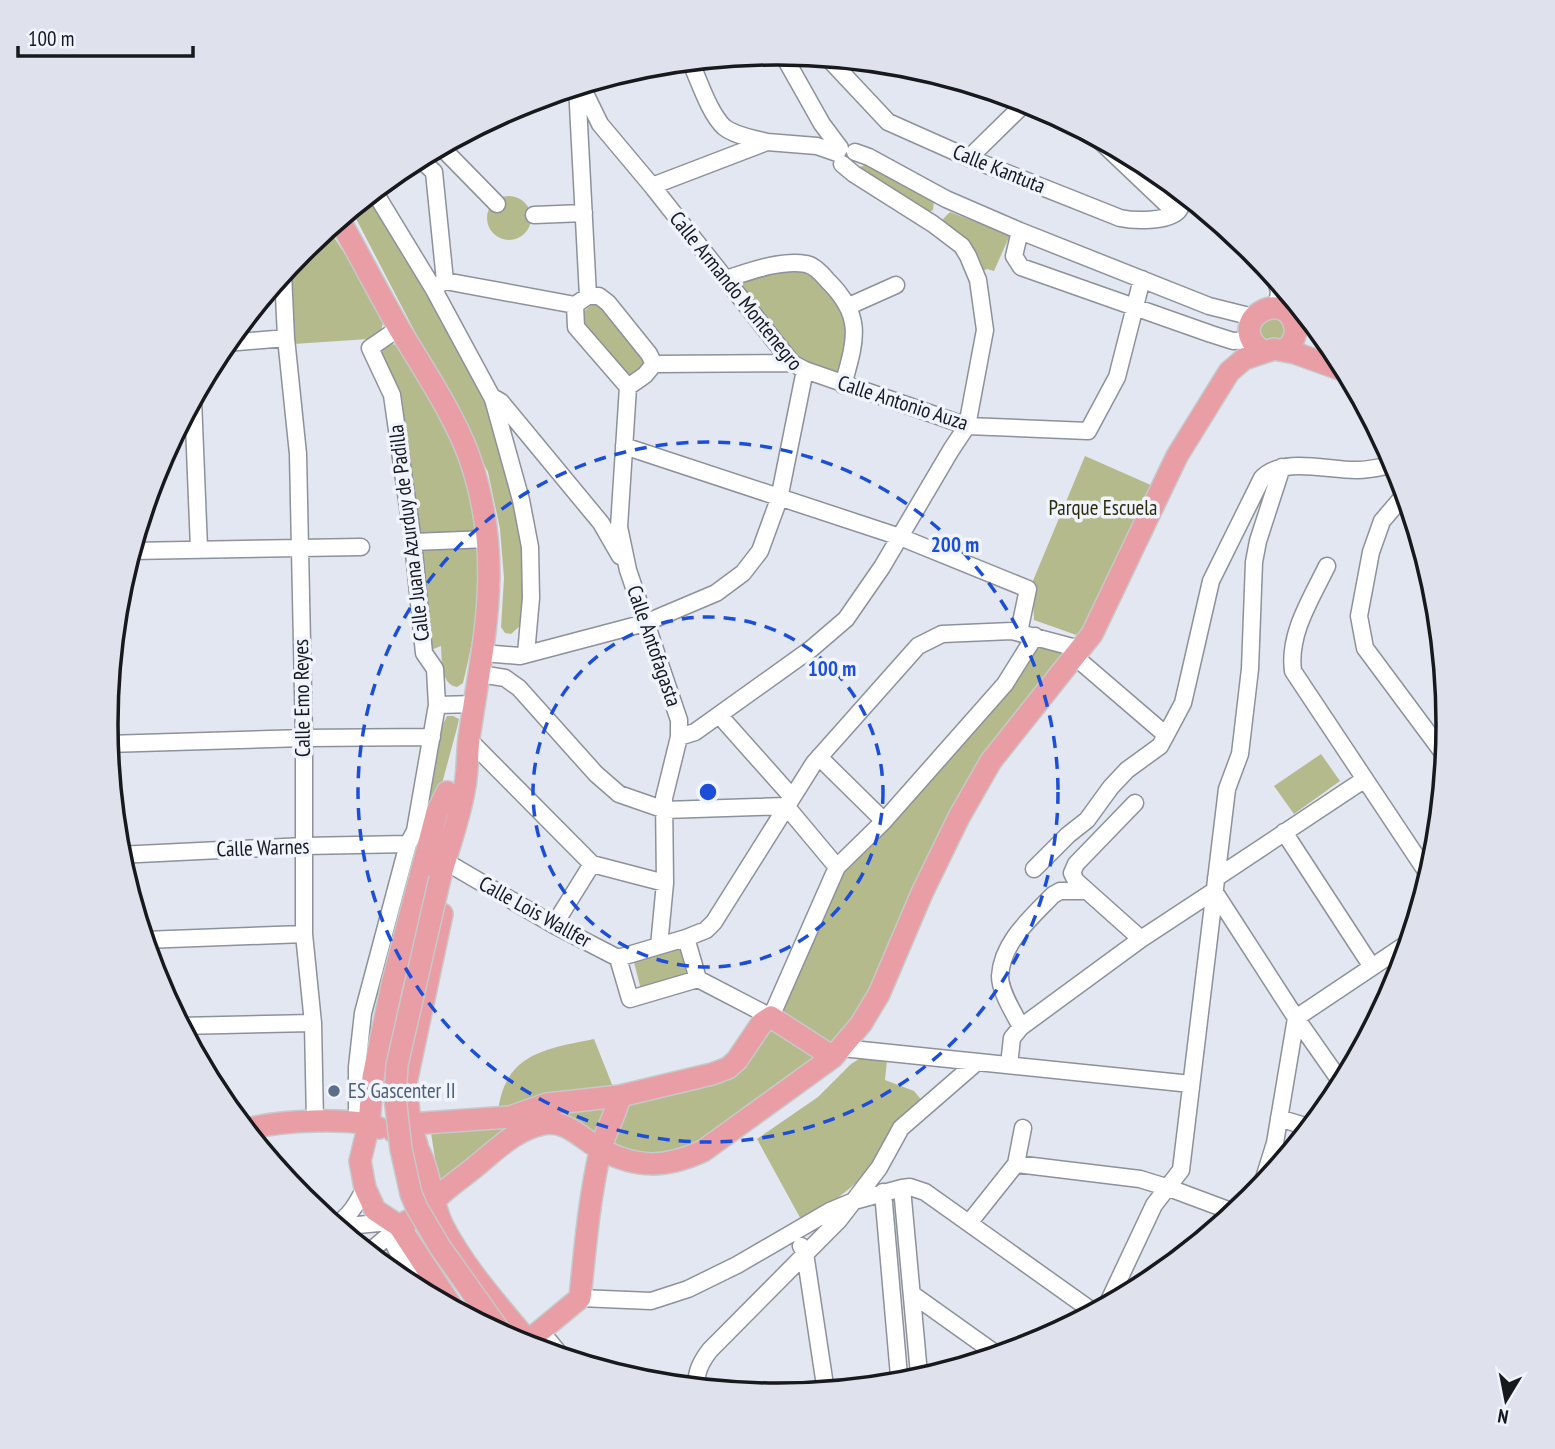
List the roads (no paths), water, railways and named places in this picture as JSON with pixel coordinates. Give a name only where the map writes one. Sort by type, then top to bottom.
[{"type":"main road","points":[[343,227],[434,386],[468,454],[482,500],[488,539],[490,593],[482,664],[441,873],[407,1083],[362,1147],[360,1161],[365,1188],[375,1210],[439,1291]]},
{"type":"main road","points":[[1284,351],[1294,340],[1292,315],[1266,308],[1253,317],[1249,332],[1257,346],[1284,351],[1331,367]]},
{"type":"main road","points":[[392,1228],[424,1212],[513,1135],[546,1123],[559,1124],[600,1149],[631,1162],[659,1166],[681,1161],[713,1144],[838,1052],[861,1024],[878,994],[922,893],[959,817],[991,761],[1092,634],[1177,456],[1229,372],[1257,346]]},
{"type":"main road","points":[[376,1127],[373,1077],[392,985],[437,812],[456,792]]},
{"type":"main road","points":[[441,873],[390,1039],[384,1097],[390,1151],[402,1196],[430,1254],[465,1305]]},
{"type":"main road","points":[[441,873],[397,1065],[395,1097],[398,1129],[405,1169],[417,1208],[440,1247],[491,1318]]},
{"type":"main road","points":[[436,1129],[492,1127],[510,1117],[547,1104],[620,1096],[712,1074],[728,1068],[737,1060],[762,1023],[771,1017],[838,1052]]},
{"type":"main road","points":[[535,1338],[580,1298],[600,1149],[617,1111],[620,1096]]},
{"type":"main road","points":[[258,1131],[268,1133],[376,1127],[510,1117]]},
{"type":"main road","points":[[255,1127],[314,1122],[376,1127],[417,1145],[425,1164],[433,1202],[443,1225],[456,1247],[528,1335]]},
{"type":"street","points":[[679,737],[695,733],[811,649],[846,619],[882,567],[967,426],[985,330],[983,300],[978,280],[962,246],[933,224],[854,174],[789,65]]},
{"type":"street","name":"Calle Kantuta","points":[[837,67],[888,122],[969,158],[1120,218],[1137,221],[1176,213]]},
{"type":"street","points":[[694,70],[716,116],[725,127],[737,134],[767,142],[817,146],[843,154],[869,157],[946,199],[1020,230],[1209,306],[1253,317]]},
{"type":"street","name":"Calle Armando Montenegro","points":[[482,664],[645,623],[716,593],[743,573],[761,551],[779,499],[798,366],[600,124],[584,94]]},
{"type":"street","points":[[579,96],[583,213],[582,300],[576,327],[628,387],[645,375],[654,364]]},
{"type":"street","points":[[969,158],[1017,110]]},
{"type":"street","points":[[652,186],[767,142]]},
{"type":"street","points":[[450,152],[497,204]]},
{"type":"street","points":[[434,172],[441,169],[446,162],[446,154]]},
{"type":"street","points":[[1124,164],[1176,213],[1182,203]]},
{"type":"street","points":[[427,166],[434,172],[439,285]]},
{"type":"street","points":[[379,199],[439,285],[493,399],[519,488],[530,547],[526,654]]},
{"type":"street","points":[[933,224],[946,199]]},
{"type":"street","points":[[534,215],[583,213]]},
{"type":"street","points":[[1020,230],[1014,256],[1021,267],[1211,334],[1257,346]]},
{"type":"street","points":[[726,279],[772,265],[807,264],[839,292],[849,306],[853,321],[854,345],[843,385]]},
{"type":"street","points":[[1134,306],[1142,279]]},
{"type":"street","points":[[439,285],[582,300],[599,296],[608,303],[654,364]]},
{"type":"street","points":[[849,306],[897,285]]},
{"type":"street","name":"Calle Emo Reyes","points":[[284,286],[298,454],[304,738],[304,934],[313,1023],[314,1122]]},
{"type":"street","name":"Calle Antonio Auza","points":[[798,366],[843,385],[967,426],[1088,431],[1117,377],[1134,306]]},
{"type":"street","name":"Calle Juana Azurduy de Padilla","points":[[376,1127],[357,1073],[363,1013],[408,844],[415,831],[437,705],[435,669],[424,653],[413,542],[392,395],[370,348],[399,328]]},
{"type":"street","points":[[241,342],[286,338]]},
{"type":"street","points":[[654,364],[798,366]]},
{"type":"street","name":"Calle Antofagasta","points":[[628,387],[619,527],[628,570],[679,720],[679,737],[664,798],[665,883],[659,946]]},
{"type":"street","points":[[493,399],[501,402],[601,523],[628,570]]},
{"type":"street","points":[[194,418],[199,548]]},
{"type":"street","points":[[624,446],[900,537],[1028,589],[1027,634],[1005,684],[884,821],[837,867],[771,1017],[698,979],[630,999],[618,958],[686,938],[706,930],[714,922],[819,757],[918,646],[942,634],[1027,634],[1077,653],[1166,735]]},
{"type":"street","points":[[1034,869],[1087,820],[1127,770],[1160,746],[1183,703],[1211,581],[1262,478],[1268,471],[1282,467],[1359,470],[1384,466]]},
{"type":"street","points":[[1113,1292],[1154,1205],[1170,1188],[1181,1170],[1227,789],[1240,754],[1250,668],[1254,562],[1258,541],[1282,467]]},
{"type":"street","points":[[1398,502],[1382,521],[1371,552],[1359,616],[1365,648],[1437,744]]},
{"type":"street","points":[[413,542],[488,539]]},
{"type":"street","points":[[141,551],[361,547]]},
{"type":"street","points":[[1327,566],[1300,620],[1291,656],[1293,671],[1422,865]]},
{"type":"street","points":[[482,664],[519,688],[596,774],[619,794],[664,810],[789,802]]},
{"type":"street","points":[[437,705],[476,704]]},
{"type":"street","points":[[719,715],[837,867]]},
{"type":"street","points":[[118,744],[432,737]]},
{"type":"street","points":[[469,740],[592,864],[665,883]]},
{"type":"street","points":[[819,757],[884,821]]},
{"type":"street","points":[[1009,1065],[1012,1038],[1021,1027],[1284,832],[1365,779]]},
{"type":"street","points":[[1135,803],[1076,864],[1072,873],[1076,881],[1141,939]]},
{"type":"street","points":[[1284,832],[1372,967]]},
{"type":"street","name":"Calle Warnes","points":[[130,854],[408,844]]},
{"type":"street","points":[[554,925],[592,864]]},
{"type":"street","name":"Calle Lois Wallfer","points":[[441,873],[618,958]]},
{"type":"street","points":[[1215,885],[1296,1018],[1336,1075]]},
{"type":"street","points":[[1021,1027],[1000,978],[1006,952],[1016,934],[1053,895],[1060,891],[1087,891]]},
{"type":"street","points":[[154,940],[304,934]]},
{"type":"street","points":[[686,938],[698,979]]},
{"type":"street","points":[[1268,1167],[1275,1143],[1296,1018],[1397,950]]},
{"type":"street","points":[[191,1026],[313,1023]]},
{"type":"street","points":[[838,1052],[978,1062],[1191,1084]]},
{"type":"street","points":[[696,1379],[701,1363],[710,1350],[855,1201],[879,1168],[901,1128],[978,1062]]},
{"type":"street","points":[[1279,1118],[1301,1125]]},
{"type":"street","points":[[969,1223],[1016,1164],[1023,1128]]},
{"type":"street","points":[[452,1177],[484,1152],[497,1148]]},
{"type":"street","points":[[1016,1164],[1140,1179],[1225,1209]]},
{"type":"street","points":[[580,1298],[651,1301],[688,1289],[737,1265],[830,1211],[883,1192],[910,1187],[925,1192],[1086,1307]]},
{"type":"street","points":[[342,1221],[354,1210],[365,1188]]},
{"type":"street","points":[[902,1188],[919,1369]]},
{"type":"street","points":[[883,1192],[900,1373]]},
{"type":"street","points":[[349,1226],[392,1228]]},
{"type":"street","points":[[374,1247],[392,1228]]},
{"type":"street","points":[[392,1228],[409,1272]]},
{"type":"street","points":[[793,1232],[805,1253],[825,1383]]},
{"type":"street","points":[[912,1294],[989,1349]]},
{"type":"place","name":"ES Gascenter II","points":[[334,1091]]},
{"type":"park label","name":"Parque Escuela","points":[[1103,508]]}]
